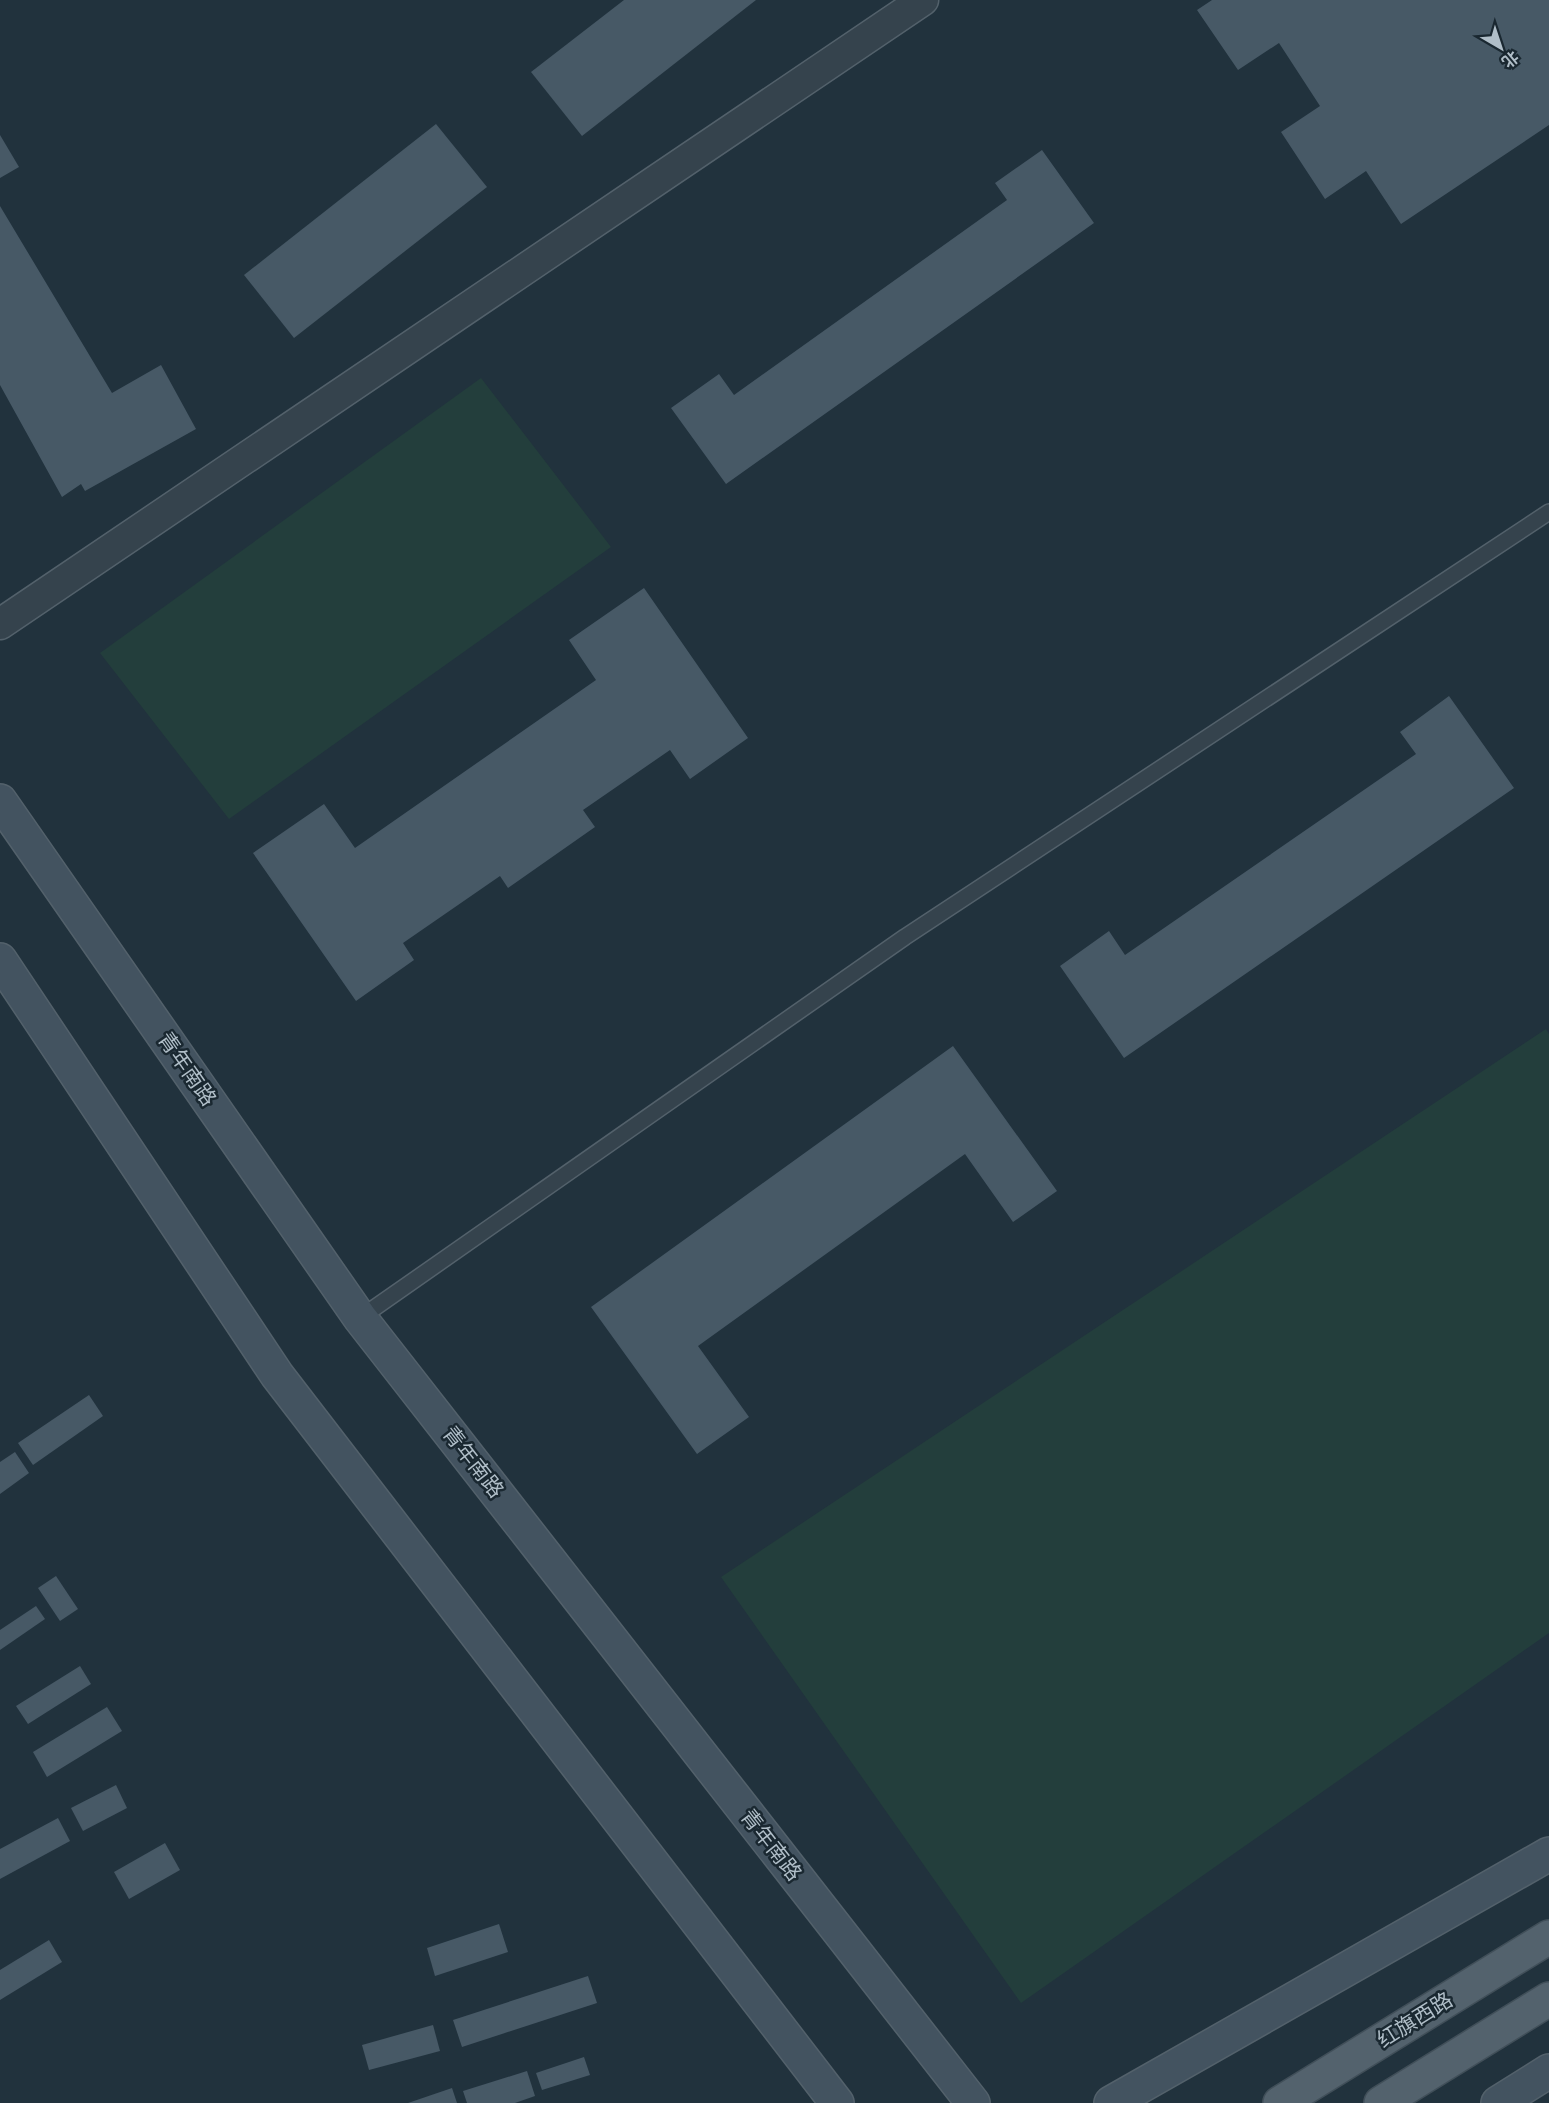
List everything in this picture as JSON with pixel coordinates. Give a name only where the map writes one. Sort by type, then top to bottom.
[{"type":"main road","name":"青年南路","points":[[0,801],[360,1318],[973,2103]]},
{"type":"main road","points":[[0,960],[276,1375],[837,2103]]},
{"type":"main road","points":[[1111,2103],[1549,1854]]},
{"type":"main road","name":"红旗西路","points":[[1280,2103],[1549,1937]]},
{"type":"main road","points":[[1381,2103],[1549,1999]]},
{"type":"main road","points":[[1498,2103],[1549,2071]]},
{"type":"street","points":[[0,624],[923,0]]},
{"type":"lane","points":[[360,1318],[905,937],[1549,512]]},
{"type":"green space","points":[[481,378],[611,547],[229,819],[100,653]]},
{"type":"green space","points":[[1546,1029],[1549,1034],[1549,1633],[1021,2003],[721,1577]]},
{"type":"building","points":[[624,0],[756,0],[582,136],[531,72]]},
{"type":"building","points":[[1212,0],[1549,0],[1549,125],[1401,224],[1366,171],[1325,199],[1281,132],[1320,106],[1279,43],[1238,70],[1197,10]]},
{"type":"building","points":[[436,124],[487,187],[294,338],[244,275]]},
{"type":"building","points":[[0,135],[19,167],[0,178]]},
{"type":"building","points":[[1042,150],[1094,223],[726,484],[671,408],[719,374],[734,395],[1007,200],[995,183]]},
{"type":"building","points":[[0,206],[112,393],[161,365],[196,429],[85,491],[81,484],[62,497],[0,385]]},
{"type":"building","points":[[644,588],[748,738],[690,779],[670,750],[583,810],[595,827],[508,888],[500,876],[403,943],[414,960],[356,1001],[253,853],[324,804],[355,848],[596,680],[569,640]]},
{"type":"building","points":[[1449,696],[1514,788],[1124,1058],[1060,966],[1109,931],[1125,955],[1416,754],[1400,732]]},
{"type":"building","points":[[953,1046],[1057,1191],[1013,1222],[965,1154],[698,1346],[749,1417],[697,1454],[591,1307]]},
{"type":"building","points":[[89,1395],[103,1416],[33,1465],[18,1443]]},
{"type":"building","points":[[15,1452],[29,1473],[0,1494],[0,1462]]},
{"type":"building","points":[[56,1576],[78,1609],[60,1621],[38,1588]]},
{"type":"building","points":[[36,1606],[45,1619],[0,1650],[0,1630]]},
{"type":"building","points":[[80,1666],[91,1684],[28,1724],[16,1706]]},
{"type":"building","points":[[107,1707],[122,1731],[47,1777],[33,1752]]},
{"type":"building","points":[[116,1785],[127,1808],[83,1831],[71,1808]]},
{"type":"building","points":[[58,1818],[70,1841],[0,1879],[0,1849]]},
{"type":"building","points":[[165,1843],[180,1870],[129,1899],[114,1872]]},
{"type":"building","points":[[499,1924],[508,1952],[435,1976],[427,1948]]},
{"type":"building","points":[[49,1940],[62,1962],[0,2000],[0,1970]]},
{"type":"building","points":[[588,1976],[597,2003],[462,2047],[453,2020]]},
{"type":"building","points":[[433,2025],[440,2051],[369,2070],[362,2045]]},
{"type":"building","points":[[584,2057],[590,2075],[542,2090],[536,2073]]},
{"type":"building","points":[[527,2071],[535,2096],[515,2103],[467,2103],[463,2091]]},
{"type":"building","points":[[452,2088],[457,2103],[408,2103]]}]
